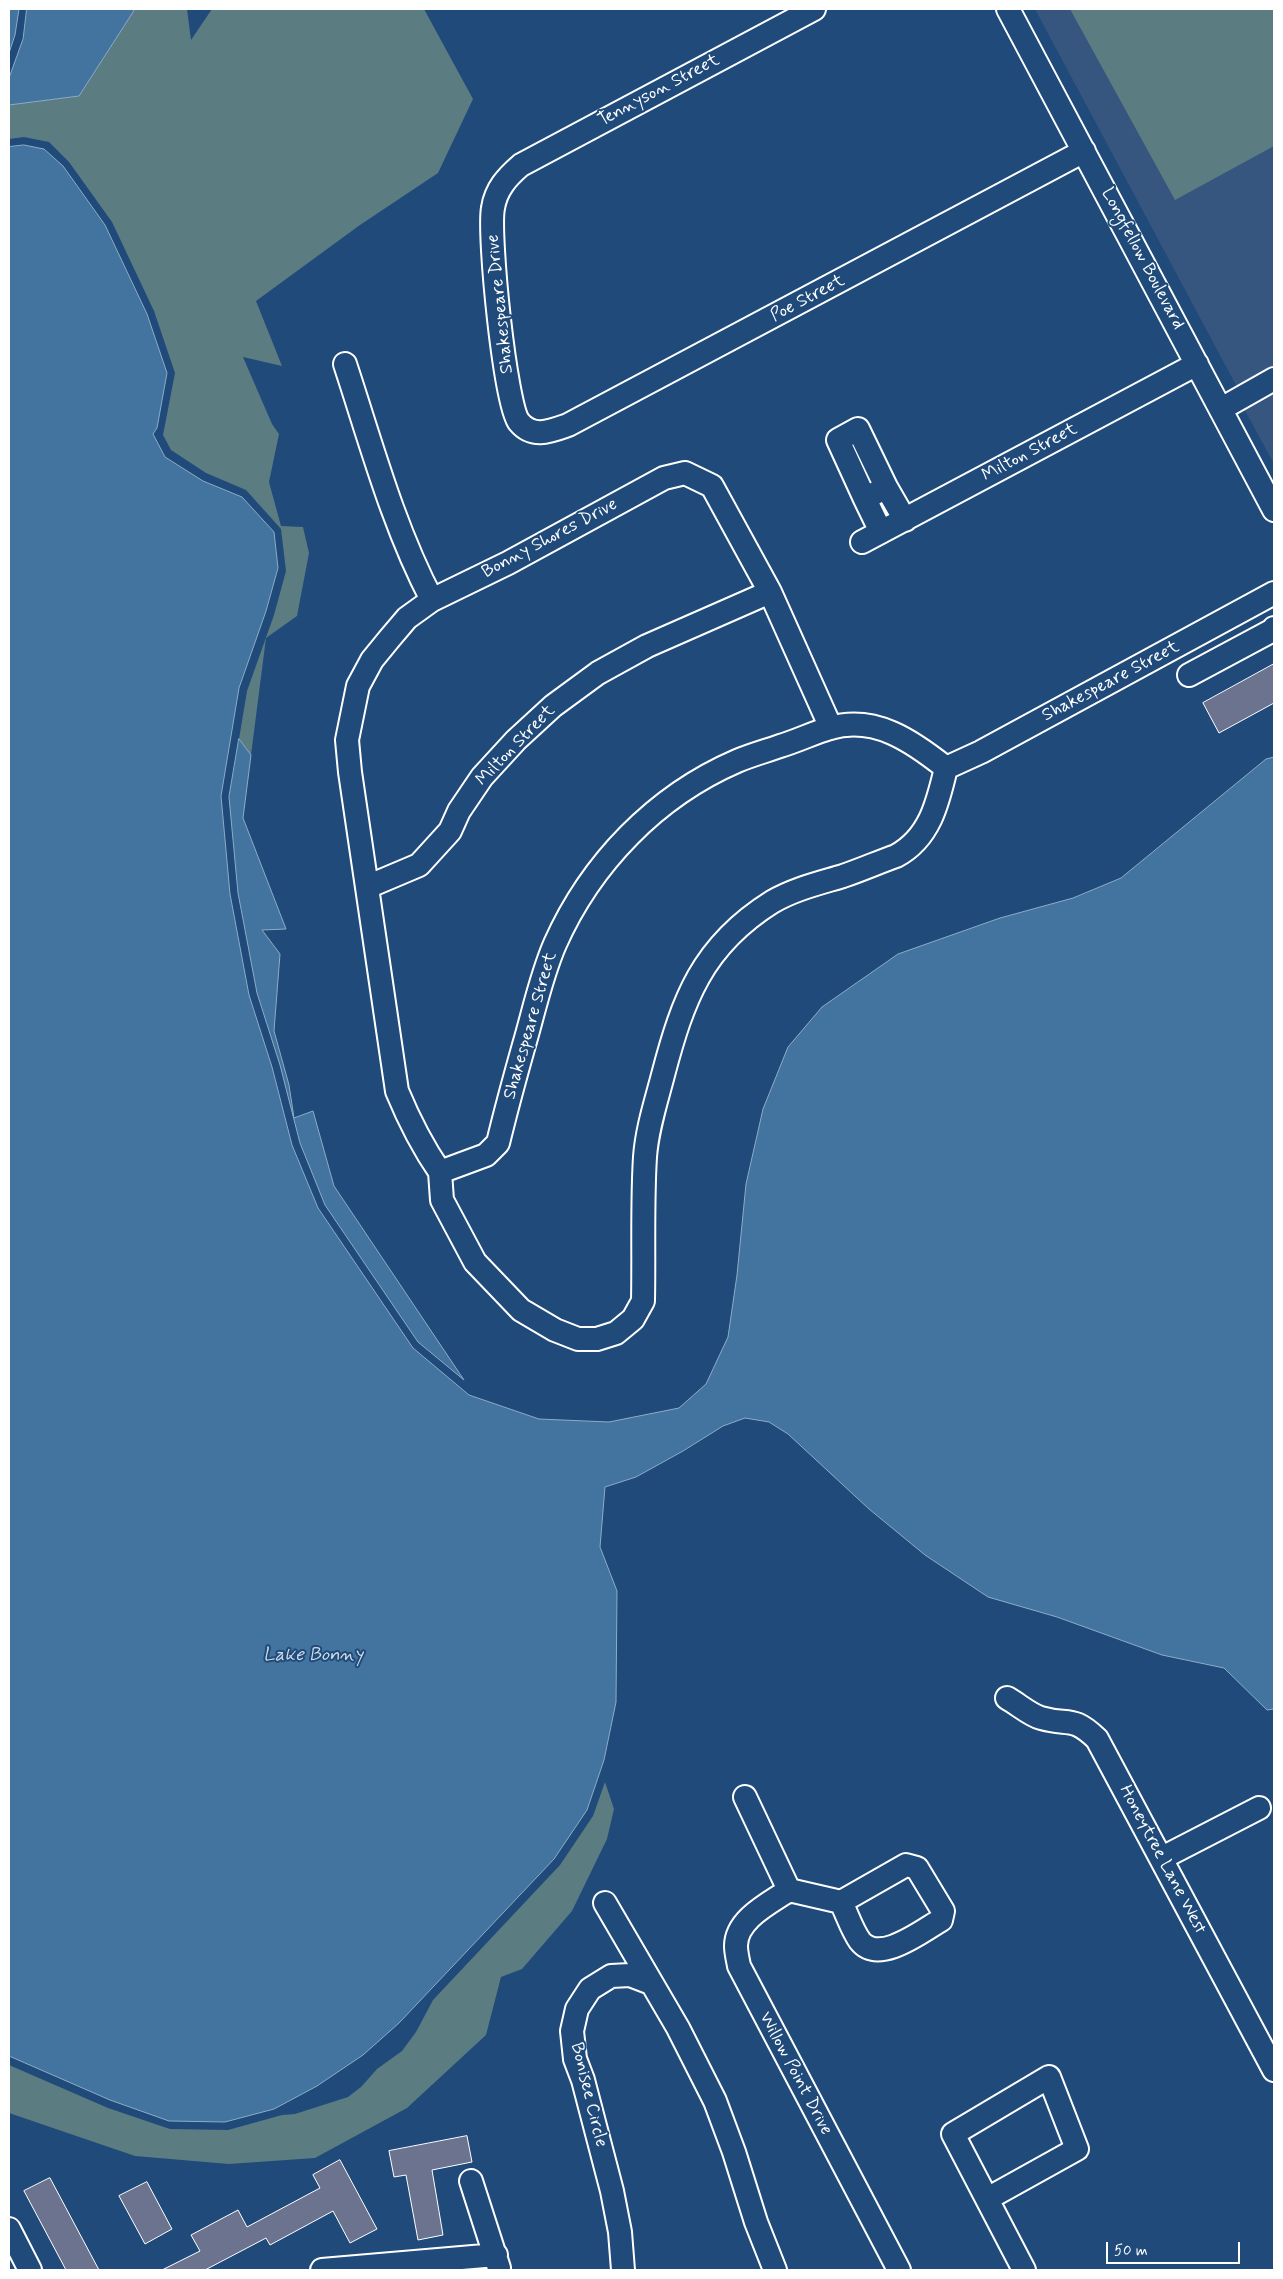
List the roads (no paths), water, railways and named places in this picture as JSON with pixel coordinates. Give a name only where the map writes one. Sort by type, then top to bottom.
[{"type":"street","name":"Tennyson Street","points":[[507,176],[521,165],[814,9]]},
{"type":"street","name":"Longfellow Boulevard","points":[[1008,9],[1274,510]]},
{"type":"street","name":"Poe Street","points":[[528,429],[544,434],[568,425],[1084,151]]},
{"type":"street","name":"Shakespeare Drive","points":[[507,176],[497,194],[492,209],[494,264],[502,348],[514,410],[519,422],[528,429]]},
{"type":"street","points":[[345,364],[400,530],[432,600]]},
{"type":"street","name":"Milton Street","points":[[866,499],[872,537],[1197,364]]},
{"type":"street","points":[[1221,409],[1274,378]]},
{"type":"street","points":[[886,487],[866,499],[838,440],[858,429],[886,487],[905,520]]},
{"type":"street","name":"Bonny Shores Drive","points":[[367,887],[356,818],[347,740],[358,686],[372,660],[407,618],[432,600],[508,563],[664,478],[685,473],[712,486],[770,592],[831,728]]},
{"type":"street","name":"Milton Street","points":[[367,887],[419,865],[450,831],[459,811],[482,777],[553,706],[598,673],[647,646],[770,592]]},
{"type":"street","name":"Shakespeare Street","points":[[440,1172],[486,1155],[498,1143],[542,979],[555,944],[593,875],[635,828],[674,797],[708,775],[739,760],[831,728],[861,723],[882,728],[906,738],[946,768],[981,752],[1271,602]]},
{"type":"street","points":[[1189,675],[1274,628]]},
{"type":"street","points":[[367,887],[397,1091],[409,1121],[440,1172],[442,1200],[475,1262],[521,1310],[555,1330],[578,1339],[597,1340],[616,1333],[633,1319],[643,1301],[645,1157],[649,1129],[680,1013],[691,987],[706,962],[723,942],[748,919],[774,901],[795,891],[896,856],[909,849],[933,816],[946,768]]},
{"type":"street","name":"Honeytree Lane West","points":[[1007,1698],[1040,1718],[1072,1722],[1085,1728],[1097,1739],[1274,2070]]},
{"type":"street","points":[[745,1797],[789,1890],[840,1902]]},
{"type":"street","points":[[1162,1858],[1259,1808]]},
{"type":"street","name":"Willow Point Drive","points":[[789,1890],[755,1913],[739,1932],[736,1945],[739,1966],[899,2270]]},
{"type":"street","points":[[605,1903],[678,2028],[715,2101],[734,2152],[756,2222],[775,2270]]},
{"type":"street","name":"Bonisee Circle","points":[[623,2270],[620,2232],[612,2191],[586,2090],[575,2059],[572,2031],[577,2009],[590,1989],[611,1976],[630,1975],[651,1983]]},
{"type":"street","points":[[987,2199],[1077,2149],[1049,2077],[953,2134],[1024,2270]]},
{"type":"street","points":[[322,2270],[498,2263],[471,2181]]},
{"type":"street","points":[[9,2229],[30,2270]]},
{"type":"water","points":[[9,9],[19,9],[15,35],[9,53]]},
{"type":"water","points":[[27,9],[135,9],[79,96],[9,105],[9,78],[23,39]]},
{"type":"water","name":"Lake Bonny","points":[[24,145],[44,149],[63,166],[105,225],[147,314],[167,373],[157,428],[153,434],[165,457],[203,481],[242,497],[274,532],[278,568],[266,611],[239,688],[221,796],[230,894],[249,995],[272,1067],[292,1145],[318,1208],[413,1348],[469,1395],[539,1419],[609,1422],[679,1408],[706,1384],[728,1337],[737,1275],[746,1184],[763,1109],[788,1047],[822,1007],[898,954],[1000,918],[1073,898],[1121,878],[1266,759],[1274,757],[1274,1709],[1267,1710],[1224,1668],[1162,1655],[1057,1617],[988,1597],[925,1555],[869,1509],[788,1434],[769,1422],[745,1418],[723,1426],[636,1477],[605,1487],[600,1547],[617,1591],[616,1702],[604,1760],[587,1810],[554,1859],[399,2023],[363,2055],[317,2086],[274,2109],[225,2122],[169,2121],[110,2100],[9,2056],[9,147]]},
{"type":"water","points":[[239,739],[251,755],[243,818],[286,929],[262,930],[280,954],[274,1031],[289,1085],[294,1118],[313,1111],[334,1186],[464,1380],[418,1342],[325,1205],[300,1143],[280,1065],[257,993],[238,893],[229,797]]}]
